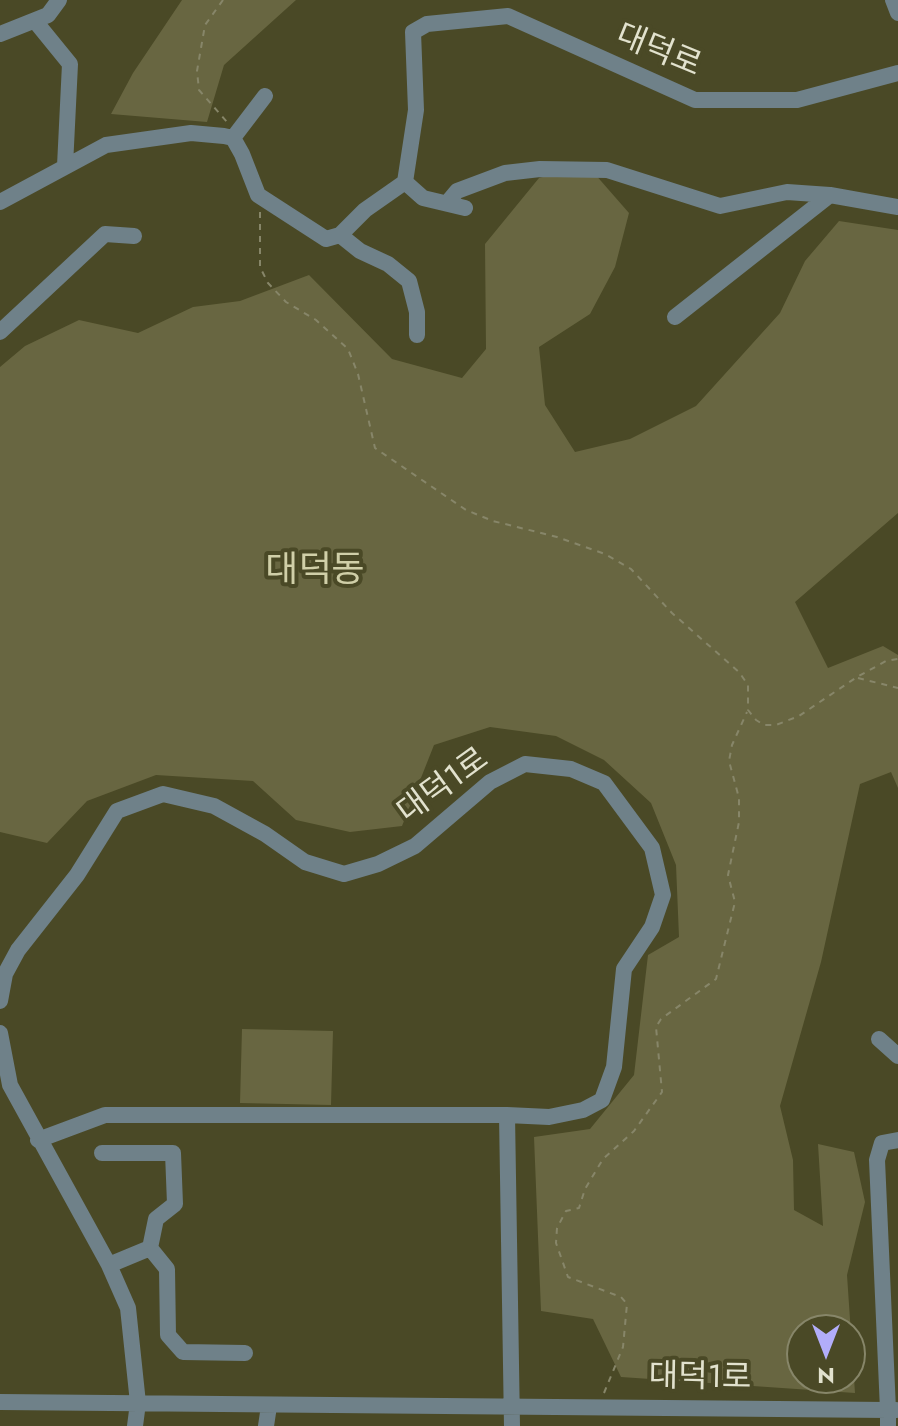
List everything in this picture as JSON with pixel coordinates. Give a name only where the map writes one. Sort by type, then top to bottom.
[{"type":"street","points":[[0,34],[11,27],[48,15],[59,0]]},
{"type":"street","points":[[893,0],[898,13]]},
{"type":"street","name":"대덕로","points":[[405,182],[416,110],[413,32],[427,24],[508,16],[695,100],[797,100],[898,73]]},
{"type":"street","points":[[35,21],[70,64],[65,166]]},
{"type":"street","points":[[234,136],[265,96]]},
{"type":"street","points":[[0,202],[106,145],[191,133],[234,136]]},
{"type":"street","points":[[234,136],[258,195],[326,239],[340,235],[365,210],[405,182],[423,198],[465,208]]},
{"type":"street","points":[[447,203],[457,191],[474,182],[540,169],[607,170],[720,206],[787,192],[830,195],[898,207]]},
{"type":"street","points":[[675,317],[830,195]]},
{"type":"street","points":[[0,332],[105,234],[134,236]]},
{"type":"street","points":[[340,235],[360,251],[388,264],[409,281],[417,312],[417,335]]},
{"type":"street","name":"대덕1로","points":[[0,1001],[5,974],[18,950],[77,875],[117,811],[163,794],[214,806],[265,834],[305,862],[344,874],[378,864],[415,846],[490,782],[525,764],[571,769],[604,783],[633,818],[652,848],[663,895],[652,927],[624,969],[614,1067],[602,1100],[583,1110],[549,1117],[507,1115]]},
{"type":"street","points":[[0,1033],[5,1082],[109,1265],[128,1308],[138,1403],[135,1426]]},
{"type":"street","points":[[879,1039],[898,1056]]},
{"type":"street","points":[[38,1140],[105,1115],[507,1115],[512,1426]]},
{"type":"street","name":"대덕1로","points":[[0,1402],[601,1406],[891,1416],[877,1160],[882,1143],[898,1140]]},
{"type":"street","points":[[102,1153],[173,1153],[175,1204],[156,1219],[150,1248]]},
{"type":"street","points":[[109,1265],[150,1248]]},
{"type":"street","points":[[150,1248],[167,1269],[168,1335],[183,1352],[245,1353]]},
{"type":"street","points":[[266,1426],[269,1406]]},
{"type":"path","points":[[223,0],[205,25],[197,71],[199,90],[234,136]]},
{"type":"path","points":[[258,195],[260,267],[268,283],[286,302],[316,320],[348,349],[358,374],[375,448],[466,510],[605,554],[631,569],[672,613],[739,672],[748,685],[748,710],[732,745],[729,761],[739,798],[739,822],[728,875],[735,902],[716,979],[661,1019],[656,1027],[662,1092],[634,1131],[603,1159],[585,1189],[579,1208],[566,1211],[557,1228],[558,1254],[568,1277],[621,1297],[627,1304],[625,1338],[605,1384],[601,1406]]},
{"type":"path","points":[[748,710],[764,725],[776,725],[799,716],[886,661],[898,659]]},
{"type":"path","points":[[857,677],[898,688]]},
{"type":"shaded area","points":[[182,0],[296,0],[224,65],[207,122],[111,114],[133,73]]},
{"type":"shaded area","points":[[587,165],[629,213],[615,267],[590,314],[539,347],[545,405],[575,452],[630,439],[696,406],[780,313],[805,261],[839,221],[898,230],[898,513],[795,602],[828,668],[883,646],[898,655],[898,788],[891,772],[860,784],[821,962],[780,1106],[793,1160],[794,1210],[823,1226],[818,1144],[854,1152],[865,1202],[847,1275],[850,1314],[786,1314],[786,1388],[621,1377],[593,1319],[541,1311],[534,1137],[590,1129],[634,1075],[648,955],[679,937],[676,865],[651,803],[604,760],[556,736],[490,727],[434,745],[402,826],[350,832],[296,820],[253,781],[156,775],[87,801],[47,843],[0,832],[0,367],[25,346],[79,320],[138,333],[193,307],[240,301],[309,275],[392,359],[462,378],[486,349],[485,244],[539,178]]},
{"type":"shaded area","points":[[242,1029],[333,1031],[331,1105],[240,1103]]},
{"type":"district","name":"대덕동","points":[[315,572]]}]
